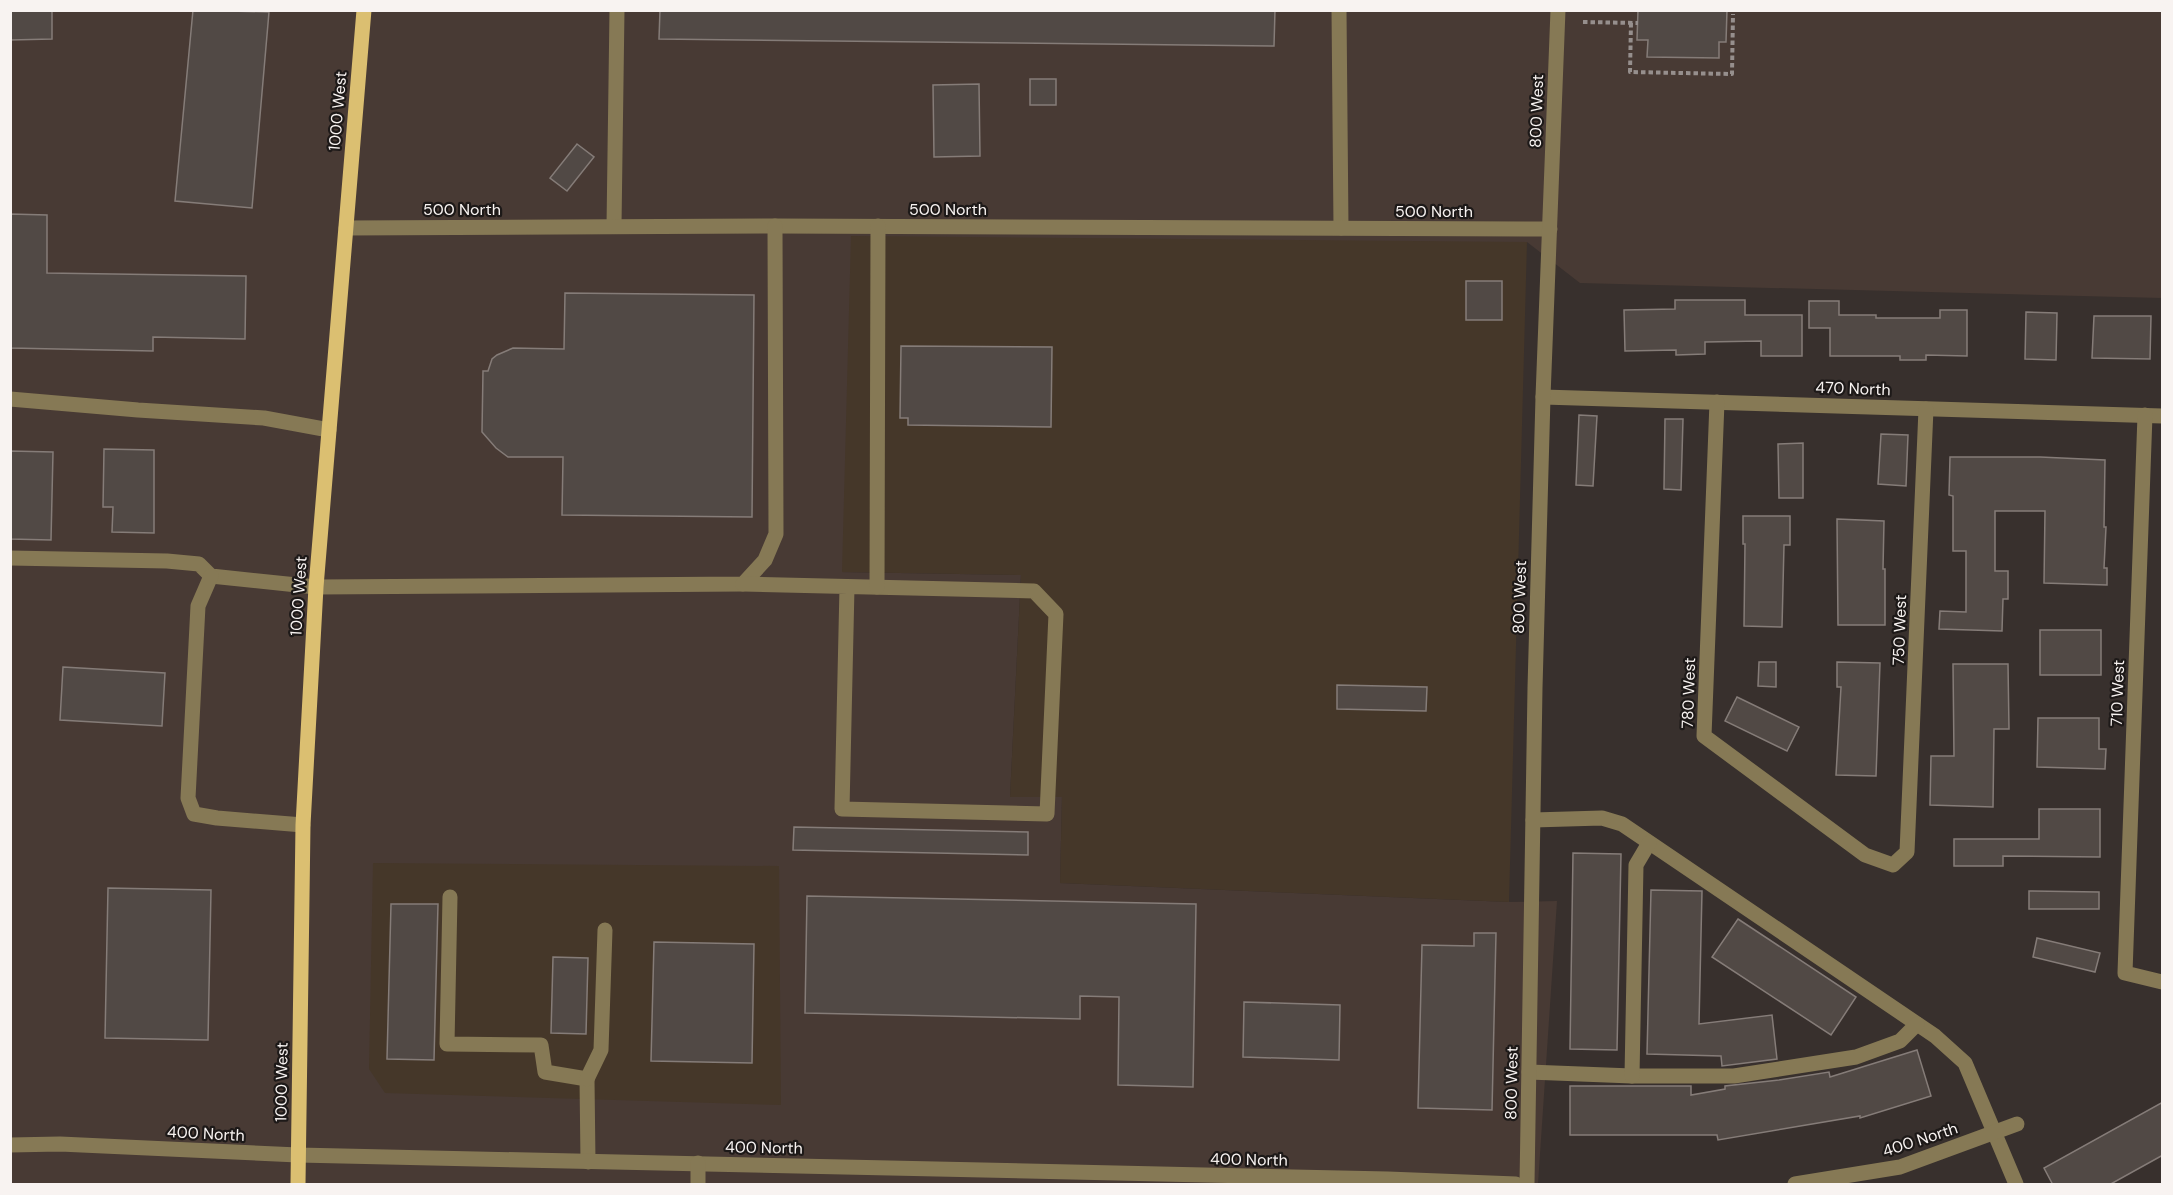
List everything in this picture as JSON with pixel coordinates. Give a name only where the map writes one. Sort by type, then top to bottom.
[{"type":"main road","name":"1000 West","points":[[298,1185],[303,825],[316,587],[364,10]]},
{"type":"street","points":[[614,226],[617,10]]},
{"type":"street","points":[[1339,10],[1341,228]]},
{"type":"street","name":"800 West","points":[[1527,1185],[1543,397],[1558,10]]},
{"type":"street","points":[[743,584],[765,560],[776,534],[775,226]]},
{"type":"street","name":"500 North","points":[[346,228],[878,226],[1550,229]]},
{"type":"street","points":[[877,587],[878,226]]},
{"type":"street","name":"470 North","points":[[1543,397],[2163,416]]},
{"type":"street","points":[[10,399],[264,418],[329,430]]},
{"type":"street","name":"780 West","points":[[1717,402],[1704,736],[1865,855],[1893,865],[1907,852]]},
{"type":"street","name":"750 West","points":[[1907,852],[1926,409]]},
{"type":"street","name":"710 West","points":[[2145,415],[2125,973],[2163,982]]},
{"type":"street","points":[[10,558],[167,561],[199,564],[211,576],[316,587],[743,584],[1034,591],[1056,614],[1047,814],[842,809],[847,587]]},
{"type":"street","points":[[211,576],[198,606],[188,798],[194,813],[218,818],[303,825]]},
{"type":"street","points":[[1533,820],[1602,818],[1622,824],[1935,1036],[1965,1063],[2016,1185]]},
{"type":"street","points":[[1632,1076],[1636,865],[1649,843]]},
{"type":"street","points":[[450,897],[447,1044],[540,1045],[545,1072],[587,1079]]},
{"type":"street","points":[[588,1162],[587,1079],[601,1050],[605,930]]},
{"type":"street","points":[[1529,1072],[1632,1076],[1734,1076],[1856,1057],[1900,1041],[1917,1024]]},
{"type":"street","name":"400 North","points":[[1795,1185],[1900,1167],[2017,1124]]},
{"type":"street","name":"400 North","points":[[10,1145],[60,1144],[298,1155],[698,1163],[1244,1181],[1516,1185]]},
{"type":"street","points":[[698,1163],[698,1185]]},
{"type":"path","points":[[1631,23],[1630,72],[1732,74],[1733,14]]},
{"type":"path","points":[[1583,22],[1638,23]]},
{"type":"shaded area","points":[[10,11],[2162,11],[2162,298],[1580,283],[1527,242],[842,572],[1021,575],[1010,797],[1062,797],[1060,883],[1509,902],[1557,901],[1538,1184],[11,1184]]},
{"type":"shaded area","points":[[851,236],[1527,242],[1509,902],[1060,883],[1062,797],[1010,797],[1021,575],[842,572]]},
{"type":"shaded area","points":[[373,863],[779,866],[781,1105],[385,1093],[369,1069]]},
{"type":"building","points":[[10,10],[52,10],[52,39],[10,40]]},
{"type":"building","points":[[193,10],[269,12],[252,208],[175,201]]},
{"type":"building","points":[[660,10],[1275,10],[1274,46],[659,39]]},
{"type":"building","points":[[1638,10],[1727,10],[1726,42],[1719,42],[1719,58],[1647,57],[1648,40],[1637,40]]},
{"type":"building","points":[[1030,79],[1056,79],[1056,105],[1030,105]]},
{"type":"building","points":[[979,84],[980,156],[934,157],[933,85]]},
{"type":"building","points":[[577,144],[594,157],[567,191],[550,178]]},
{"type":"building","points":[[10,214],[47,215],[47,273],[246,276],[245,339],[153,337],[153,351],[10,348]]},
{"type":"building","points":[[1466,281],[1502,281],[1502,320],[1466,320]]},
{"type":"building","points":[[565,293],[754,295],[752,517],[562,515],[563,457],[508,457],[496,448],[482,432],[483,371],[488,371],[492,359],[497,355],[513,348],[564,349]]},
{"type":"building","points":[[1675,300],[1745,300],[1745,315],[1802,315],[1802,356],[1761,356],[1761,341],[1705,342],[1705,354],[1676,355],[1676,350],[1625,351],[1624,310],[1675,309]]},
{"type":"building","points":[[1809,301],[1839,301],[1839,315],[1876,315],[1876,318],[1940,318],[1940,310],[1967,310],[1967,356],[1926,355],[1926,360],[1900,360],[1900,356],[1830,356],[1830,328],[1809,328]]},
{"type":"building","points":[[2026,312],[2057,313],[2056,360],[2025,359]]},
{"type":"building","points":[[2094,316],[2151,316],[2150,359],[2092,358]]},
{"type":"building","points":[[901,346],[1052,347],[1051,427],[908,425],[908,418],[900,418]]},
{"type":"building","points":[[1579,415],[1597,416],[1593,486],[1576,485]]},
{"type":"building","points":[[1665,419],[1683,419],[1681,490],[1664,489]]},
{"type":"building","points":[[1881,434],[1908,435],[1906,486],[1878,484]]},
{"type":"building","points":[[1803,443],[1803,498],[1779,498],[1778,444]]},
{"type":"building","points":[[104,449],[154,450],[154,533],[112,532],[113,507],[103,507]]},
{"type":"building","points":[[10,451],[53,452],[51,540],[10,539]]},
{"type":"building","points":[[1950,457],[2105,460],[2104,568],[2107,568],[2107,585],[2044,583],[2045,511],[1995,511],[1995,571],[2008,571],[2008,599],[2003,599],[2002,631],[1939,629],[1940,611],[1966,612],[1966,551],[1953,551],[1953,496],[1949,495]]},
{"type":"building","points":[[1743,516],[1790,516],[1790,545],[1784,545],[1782,627],[1744,626]]},
{"type":"building","points":[[1837,519],[1884,521],[1885,625],[1838,625]]},
{"type":"building","points":[[2040,630],[2101,630],[2101,675],[2040,675]]},
{"type":"building","points":[[1759,662],[1776,662],[1776,687],[1758,686]]},
{"type":"building","points":[[1837,662],[1880,663],[1876,776],[1836,775],[1841,687],[1837,687]]},
{"type":"building","points":[[1953,664],[2008,664],[2009,729],[1994,729],[1993,807],[1930,805],[1931,756],[1954,756]]},
{"type":"building","points":[[63,667],[165,673],[162,726],[60,720]]},
{"type":"building","points":[[1337,685],[1427,687],[1426,711],[1337,709]]},
{"type":"building","points":[[1737,697],[1799,727],[1787,751],[1725,721]]},
{"type":"building","points":[[2038,718],[2099,718],[2099,749],[2106,749],[2105,769],[2037,767]]},
{"type":"building","points":[[2039,809],[2100,809],[2100,857],[2003,856],[2003,866],[1954,866],[1954,839],[2039,839]]},
{"type":"building","points":[[794,827],[1028,832],[1028,855],[793,850]]},
{"type":"building","points":[[1573,853],[1621,854],[1617,1050],[1570,1049]]},
{"type":"building","points":[[108,888],[211,890],[208,1040],[105,1038]]},
{"type":"building","points":[[1651,890],[1702,891],[1699,1024],[1772,1015],[1777,1059],[1722,1066],[1721,1056],[1647,1054]]},
{"type":"building","points":[[2029,891],[2099,892],[2099,909],[2029,909]]},
{"type":"building","points":[[807,896],[1196,904],[1193,1087],[1118,1085],[1119,997],[1080,996],[1080,1019],[805,1013]]},
{"type":"building","points":[[391,904],[438,904],[434,1060],[387,1059]]},
{"type":"building","points":[[1738,919],[1856,997],[1831,1035],[1712,957]]},
{"type":"building","points":[[1474,933],[1496,933],[1492,1110],[1418,1108],[1422,945],[1474,946]]},
{"type":"building","points":[[2037,938],[2100,953],[2095,972],[2033,957]]},
{"type":"building","points":[[654,942],[754,944],[752,1063],[651,1061]]},
{"type":"building","points":[[553,957],[588,958],[586,1034],[551,1033]]},
{"type":"building","points":[[1244,1002],[1340,1005],[1339,1060],[1243,1057]]},
{"type":"building","points":[[1917,1050],[1931,1096],[1860,1118],[1860,1116],[1718,1140],[1717,1135],[1570,1135],[1570,1086],[1691,1086],[1691,1095],[1725,1089],[1725,1086],[1829,1072],[1830,1077]]},
{"type":"building","points":[[2163,1102],[2163,1155],[2109,1185],[2053,1185],[2044,1168]]}]
